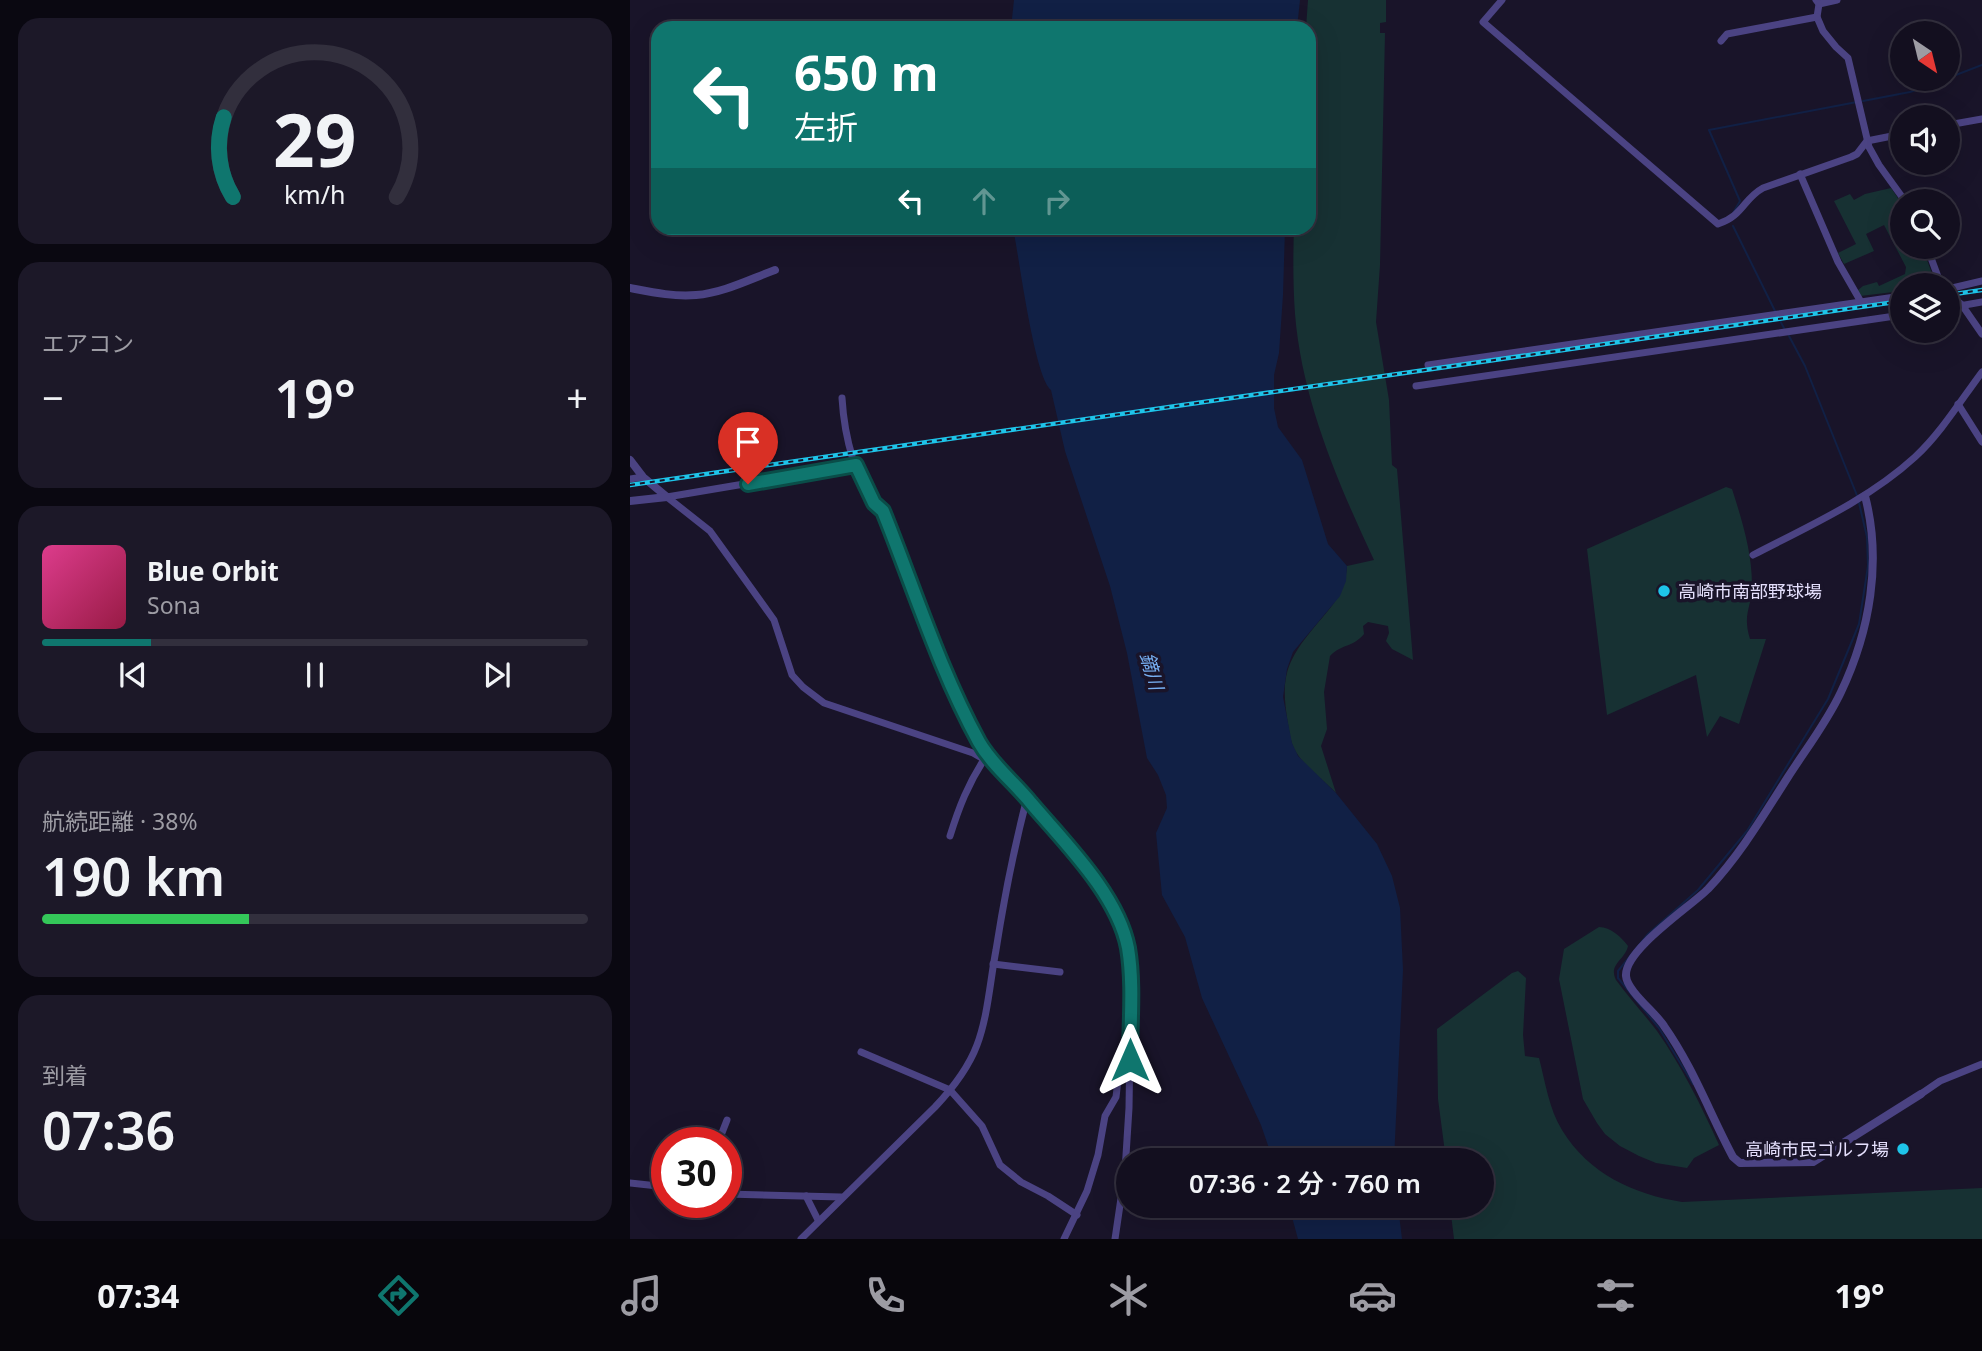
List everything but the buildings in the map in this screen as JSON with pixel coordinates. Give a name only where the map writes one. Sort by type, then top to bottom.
[{"type":"street","points":[[1502,0],[1483,22],[1718,224],[1736,216],[1758,191],[1851,157],[1857,154],[1867,141],[1890,136]]},
{"type":"street","points":[[1838,0],[1817,2],[1816,17],[1830,40],[1849,58],[1867,141],[1879,165],[1896,189]]},
{"type":"street","points":[[1721,41],[1727,34],[1816,17]]},
{"type":"street","points":[[1960,123],[1982,119]]},
{"type":"street","points":[[1800,174],[1838,262],[1861,302]]},
{"type":"street","points":[[630,288],[661,294],[694,296],[775,270]]},
{"type":"street","points":[[1960,287],[1982,281]]},
{"type":"street","points":[[1427,365],[1890,298]]},
{"type":"street","points":[[1982,302],[1962,305],[1982,334]]},
{"type":"street","points":[[1416,386],[1890,317]]},
{"type":"street","points":[[1753,555],[1865,496],[1916,456],[1982,372]]},
{"type":"street","points":[[842,398],[844,426],[856,465],[874,503],[883,511],[953,689],[986,756],[1027,797],[1100,888],[1122,929],[1128,948],[1131,981],[1129,1108],[1125,1171],[1115,1239]]},
{"type":"street","points":[[1958,404],[1982,442]]},
{"type":"street","points":[[630,460],[643,477],[710,531],[774,620],[792,674],[816,699],[986,756]]},
{"type":"street","points":[[630,501],[856,465]]},
{"type":"street","points":[[630,479],[643,477]]},
{"type":"street","points":[[1865,496],[1872,523],[1873,573],[1861,638],[1842,691],[1747,842],[1708,888],[1659,928],[1628,964],[1626,976],[1629,985],[1664,1024],[1700,1088],[1729,1149],[1740,1163],[1813,1162],[1940,1081],[1982,1064]]},
{"type":"street","points":[[950,836],[963,794],[986,756]]},
{"type":"street","points":[[801,1239],[841,1197],[894,1150],[950,1090],[977,1044],[1012,859],[1027,797]]},
{"type":"street","points":[[993,964],[1060,972]]},
{"type":"street","points":[[1064,1239],[1077,1216],[1098,1155],[1105,1116],[1116,1097],[1121,1055],[1130,1036]]},
{"type":"street","points":[[861,1052],[950,1090],[982,1126],[1000,1165],[1021,1182],[1077,1216]]},
{"type":"street","points":[[725,1127],[727,1121]]},
{"type":"street","points":[[630,1183],[651,1185]]},
{"type":"street","points":[[742,1194],[841,1197]]},
{"type":"street","points":[[806,1196],[818,1220]]},
{"type":"green space","points":[[1308,0],[1386,0],[1386,22],[1380,23],[1380,33],[1385,33],[1380,265],[1376,322],[1389,400],[1392,465],[1397,469],[1413,660],[1392,649],[1386,641],[1388,626],[1368,622],[1363,626],[1364,634],[1360,638],[1330,656],[1324,692],[1327,729],[1321,746],[1336,793],[1296,752],[1290,736],[1285,696],[1290,663],[1336,601],[1347,566],[1374,560],[1347,501],[1324,440],[1305,378],[1299,346],[1293,271],[1294,235],[1316,235],[1316,21],[1306,21]]},
{"type":"green space","points":[[1892,189],[1890,236],[1884,225],[1866,234],[1874,251],[1844,264],[1838,253],[1856,244],[1834,201],[1850,194],[1854,200],[1865,194]]},
{"type":"green space","points":[[1902,259],[1927,259],[1932,273],[1905,273],[1906,267]]},
{"type":"green space","points":[[1890,281],[1890,292],[1860,296],[1857,291],[1877,282],[1879,286]]},
{"type":"green space","points":[[1726,487],[1732,489],[1750,560],[1752,593],[1747,623],[1750,639],[1766,639],[1739,724],[1720,716],[1707,737],[1696,675],[1607,715],[1587,549]]},
{"type":"green space","name":"高崎市民ゴルフ場","points":[[1599,927],[1612,931],[1628,946],[1615,966],[1616,980],[1666,1045],[1691,1086],[1719,1145],[1694,1158],[1687,1168],[1656,1163],[1620,1146],[1605,1134],[1583,1099],[1559,979],[1564,949]]},
{"type":"green space","name":"高崎市民ゴルフ場","points":[[1518,971],[1526,978],[1523,1035],[1525,1056],[1539,1058],[1548,1095],[1562,1130],[1585,1159],[1614,1180],[1646,1194],[1682,1202],[1982,1188],[1982,1239],[1454,1239],[1451,1218],[1494,1218],[1494,1148],[1444,1148],[1438,1099],[1437,1029]]},
{"type":"water","points":[[1014,0],[1300,0],[1298,21],[1012,21]]},
{"type":"water","name":"鏑川","points":[[1014,235],[1285,235],[1274,408],[1278,427],[1302,460],[1328,544],[1347,566],[1346,581],[1340,596],[1293,652],[1287,669],[1283,697],[1292,743],[1298,756],[1336,793],[1377,844],[1392,876],[1400,908],[1403,970],[1395,1148],[1269,1148],[1261,1125],[1202,998],[1185,937],[1162,895],[1156,833],[1167,808],[1166,795],[1147,758],[1127,653],[1110,586],[1065,451],[1051,390],[1045,380],[1033,340]]},
{"type":"water","points":[[1292,1218],[1399,1218],[1402,1239],[1298,1239]]},
{"type":"waterway","points":[[1960,73],[1982,65]]},
{"type":"waterway","points":[[1863,101],[1913,91]]},
{"type":"waterway","points":[[1733,213],[1740,201],[1709,130],[1857,102]]},
{"type":"waterway","points":[[1733,226],[1776,313]]},
{"type":"waterway","points":[[1778,317],[1784,328]]},
{"type":"waterway","points":[[1789,336],[1805,366],[1858,498]]},
{"type":"waterway","points":[[1693,1084],[1659,1028],[1618,978],[1618,971],[1648,934],[1698,890],[1747,831],[1828,699],[1859,624],[1868,566],[1867,537],[1859,503]]},
{"type":"railway","points":[[1960,293],[1982,290]]},
{"type":"railway","points":[[630,485],[1890,303]]},
{"type":"place","name":"高崎市南部野球場","points":[[1664,591]]},
{"type":"place","name":"高崎市民ゴルフ場","points":[[1903,1149]]},
{"type":"route","points":[[748,484],[856,465],[874,503],[883,511],[953,689],[981,745],[1076,857],[1100,888],[1117,917],[1128,948],[1131,981],[1130,1060]]}]
